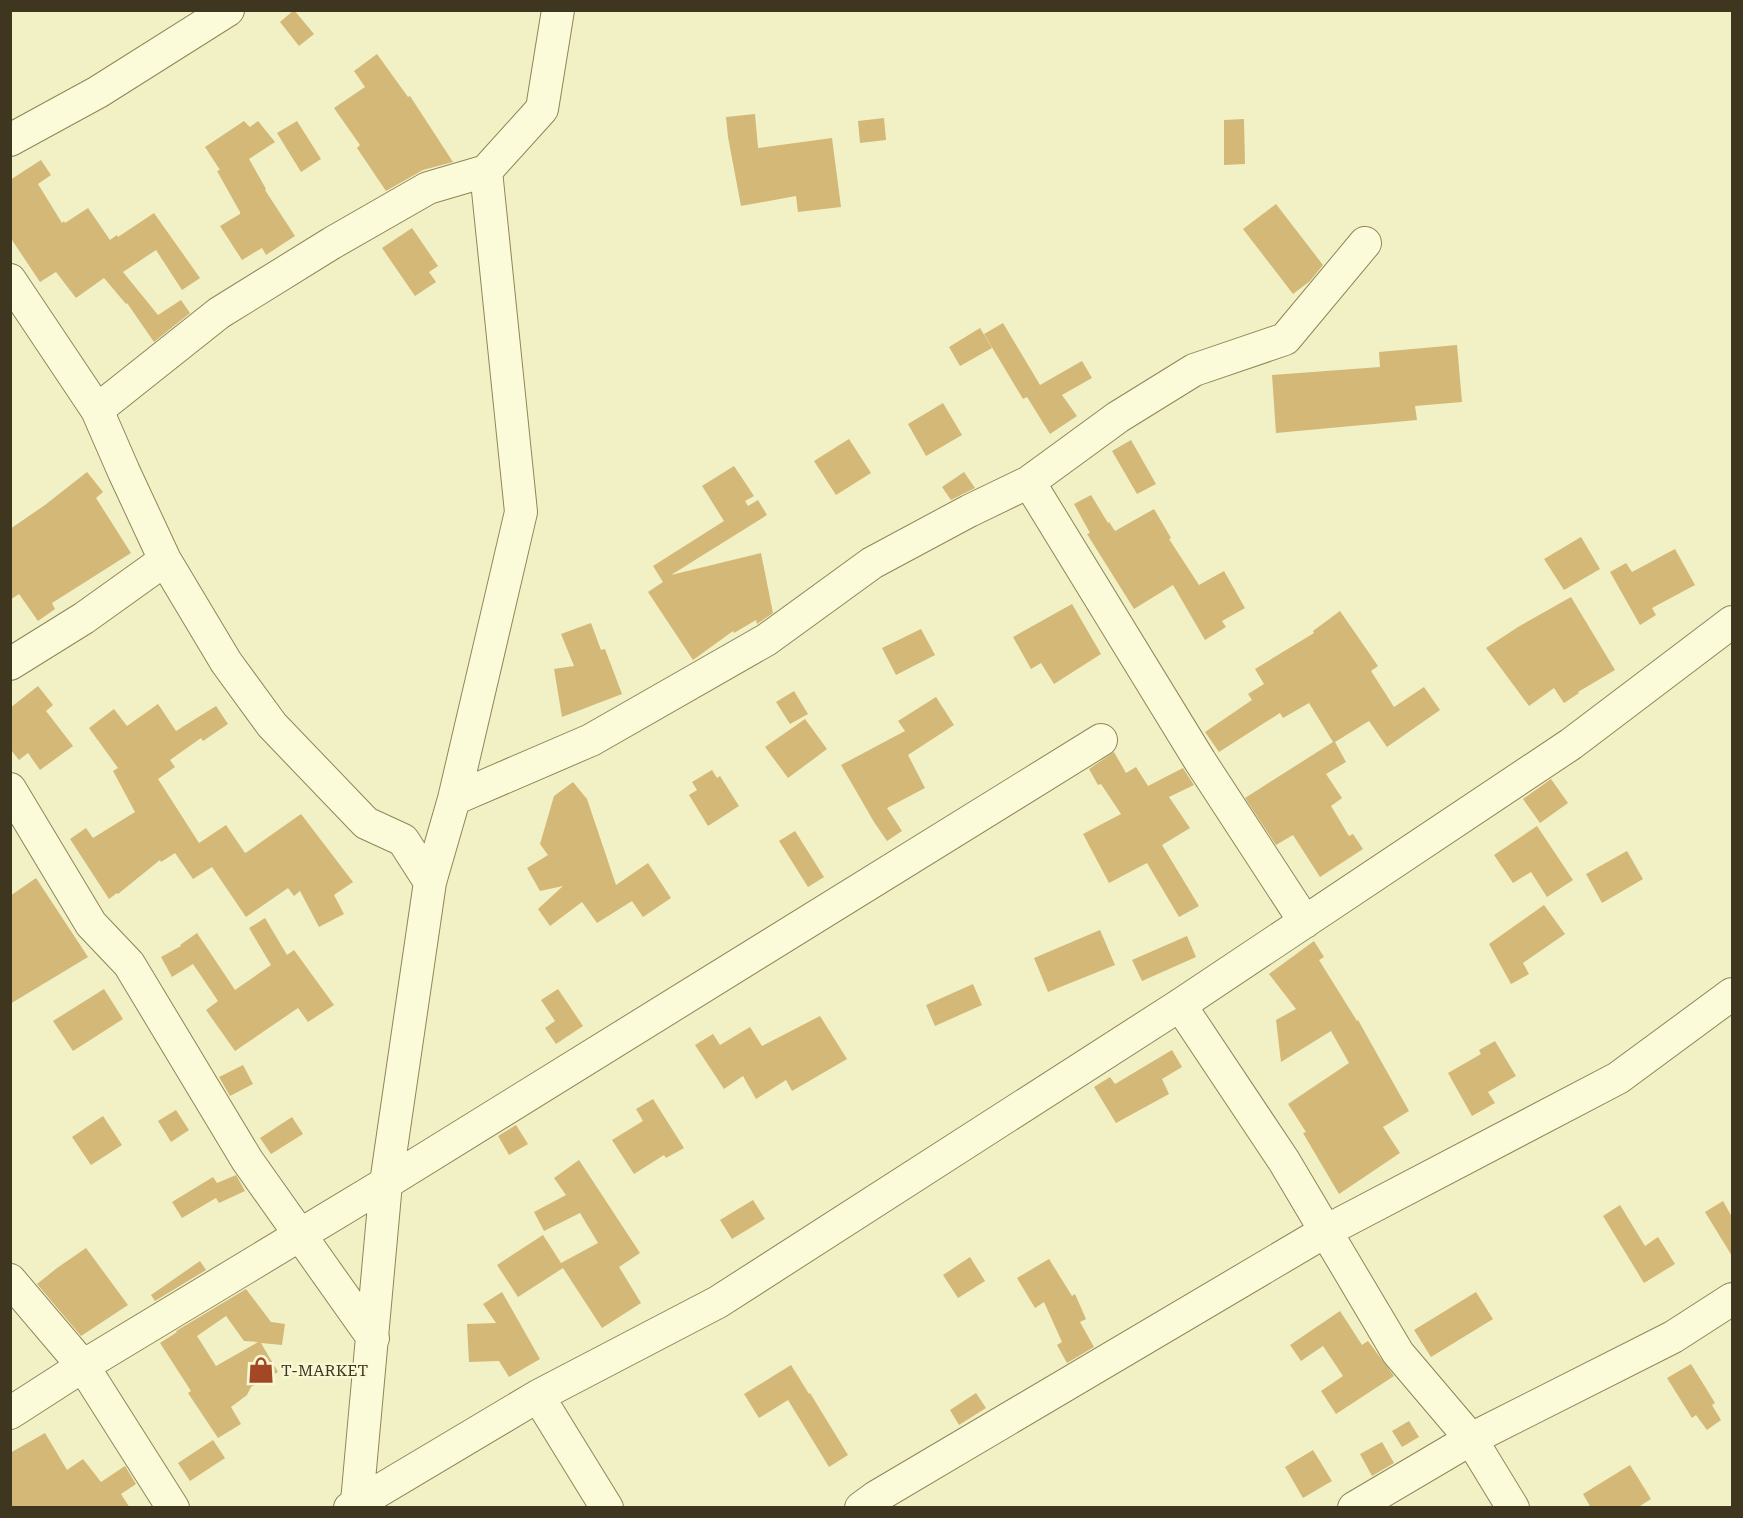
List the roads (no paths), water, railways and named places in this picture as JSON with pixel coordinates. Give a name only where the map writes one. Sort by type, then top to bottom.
[{"type":"street","points":[[10,140],[98,92],[228,10]]},
{"type":"street","points":[[97,410],[219,313],[332,243],[428,188],[486,171],[542,109],[558,10]]},
{"type":"street","points":[[354,1505],[373,1338],[386,1183],[430,882],[454,799],[520,512],[486,171]]},
{"type":"street","points":[[454,799],[591,740],[766,640],[873,563],[969,511],[1029,482],[1118,417],[1194,370],[1285,339],[1365,243]]},
{"type":"street","points":[[10,280],[97,410],[165,560],[226,662],[272,725],[366,823],[403,840],[430,882]]},
{"type":"street","points":[[1029,482],[1200,761],[1305,922]]},
{"type":"street","points":[[10,664],[84,618],[165,560]]},
{"type":"street","points":[[354,1505],[537,1396],[718,1302],[1180,1005],[1571,744],[1732,622]]},
{"type":"street","points":[[10,1413],[1101,740]]},
{"type":"street","points":[[10,789],[92,924],[129,964],[247,1160],[373,1338]]},
{"type":"street","points":[[861,1508],[1326,1231],[1618,1078],[1732,994]]},
{"type":"street","points":[[1180,1005],[1284,1161],[1398,1353],[1471,1439],[1513,1508]]},
{"type":"street","points":[[10,1280],[83,1366],[173,1508]]},
{"type":"street","points":[[1354,1508],[1471,1439],[1673,1337],[1732,1299]]},
{"type":"street","points":[[537,1396],[607,1508]]},
{"type":"place","name":"T-MARKET","points":[[261,1370]]}]
